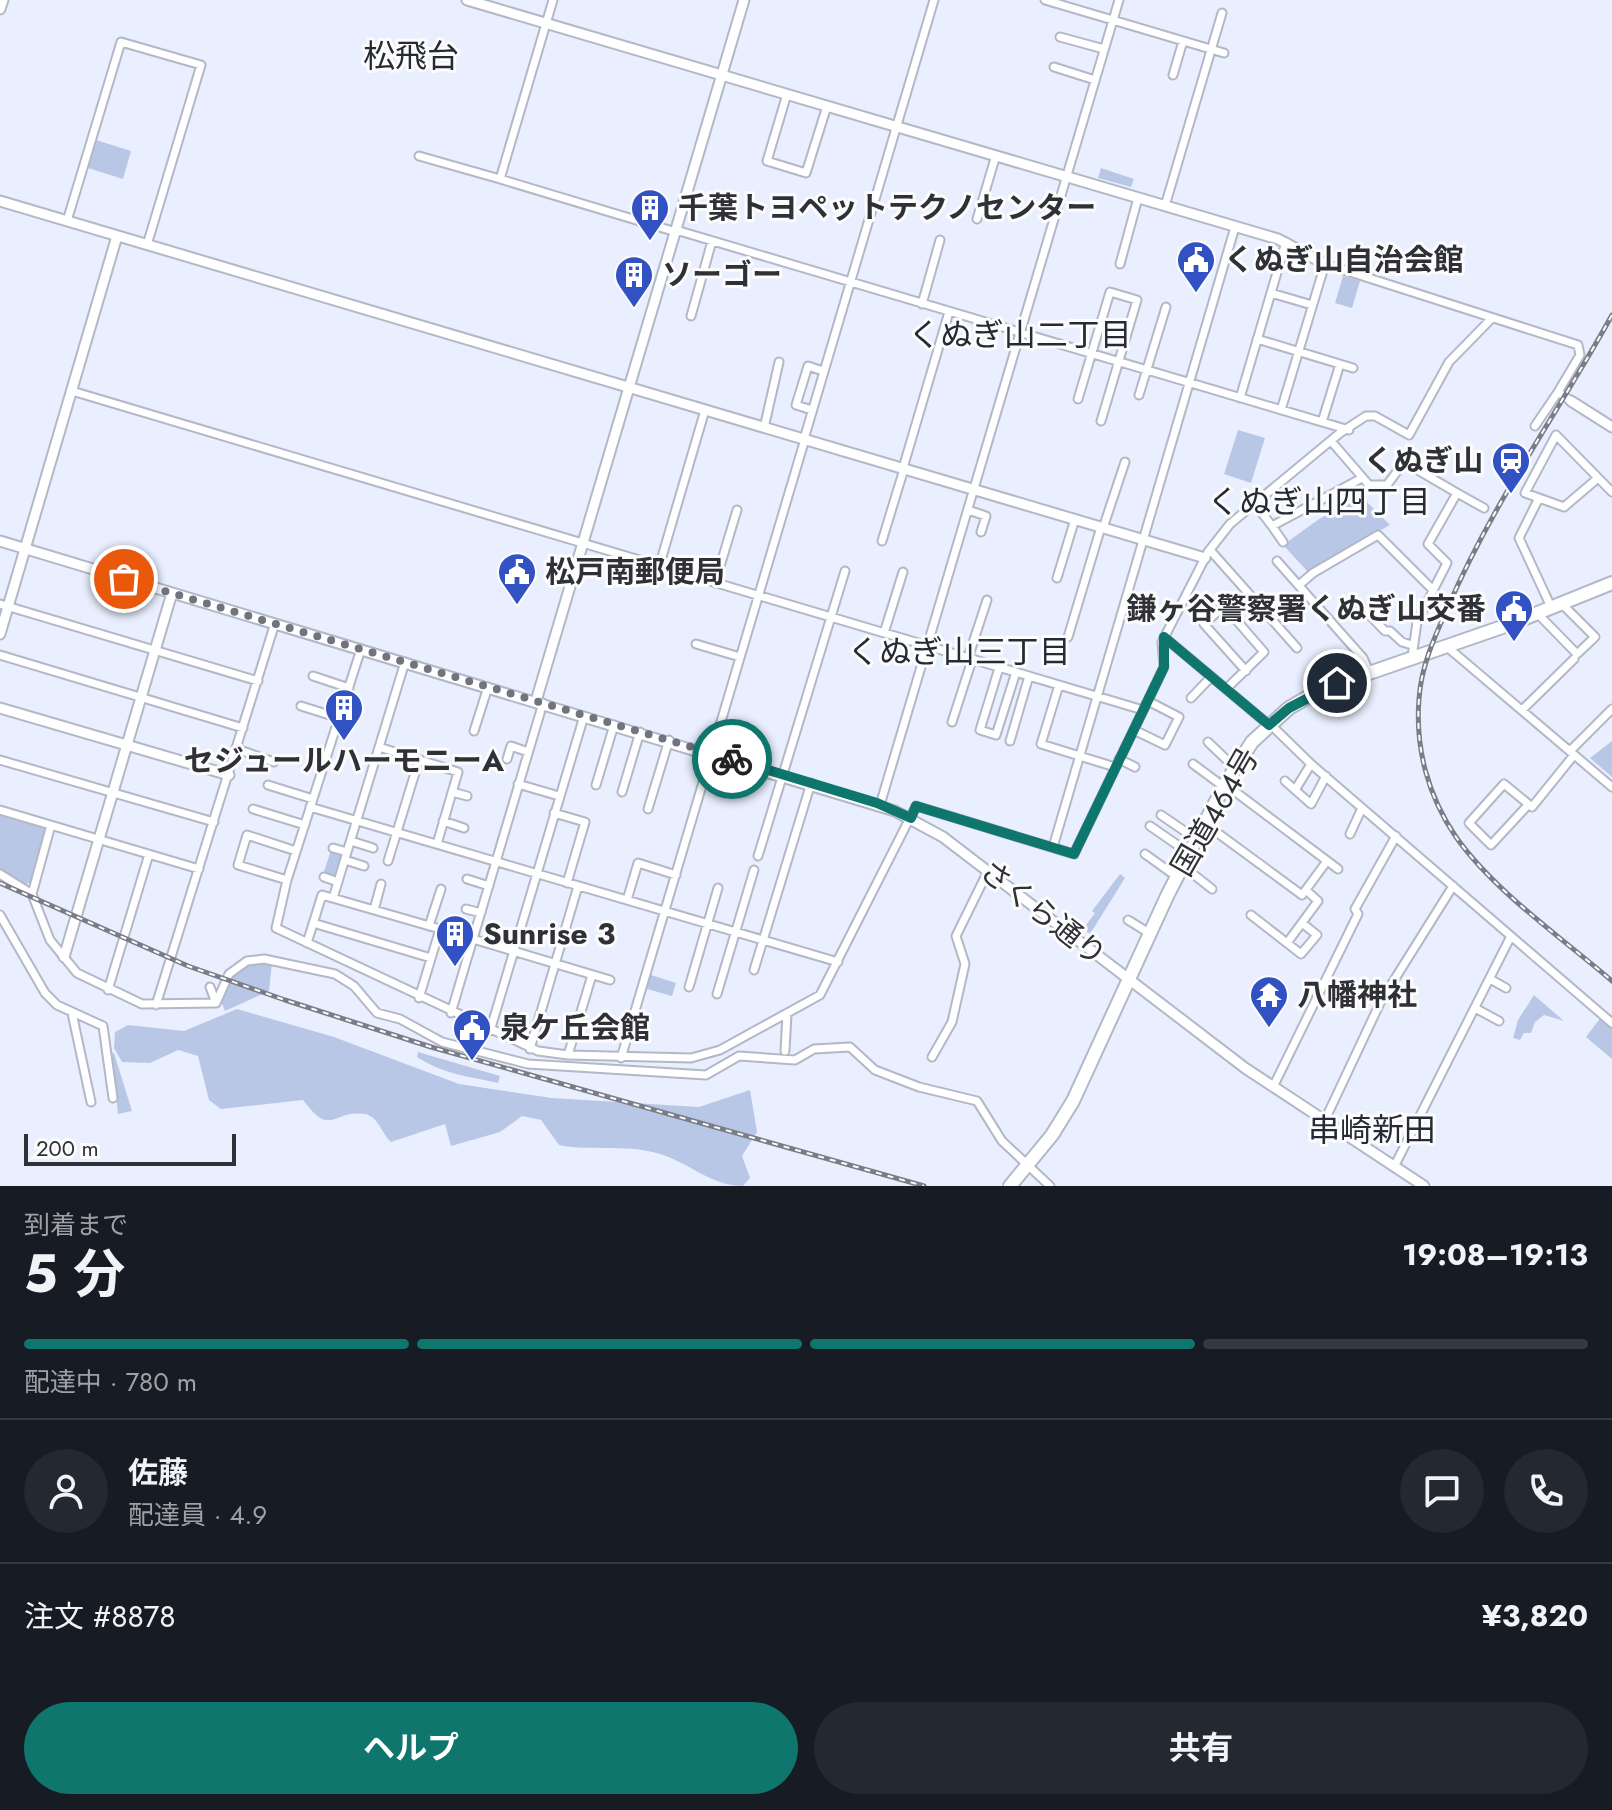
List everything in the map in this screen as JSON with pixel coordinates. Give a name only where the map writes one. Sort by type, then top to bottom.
[{"type":"highway","name":"国道464号","points":[[1010,1186],[1073,1101],[1149,933],[1204,823],[1234,767],[1270,725],[1320,690],[1369,672],[1412,651],[1446,646],[1558,607],[1612,583]]},
{"type":"street","points":[[0,9],[3,0]]},
{"type":"street","points":[[467,0],[1286,242],[1325,264],[1578,345],[1580,355],[1535,426]]},
{"type":"street","points":[[500,179],[553,0]]},
{"type":"street","points":[[451,1013],[528,752],[583,544],[744,0]]},
{"type":"street","points":[[621,1058],[934,0]]},
{"type":"street","points":[[1045,0],[1224,53]]},
{"type":"street","points":[[880,805],[1119,0]]},
{"type":"street","points":[[1165,206],[1222,13]]},
{"type":"street","points":[[1060,37],[1104,49]]},
{"type":"street","points":[[1173,75],[1183,41]]},
{"type":"street","points":[[67,221],[121,42],[201,65],[147,245]]},
{"type":"street","points":[[1054,67],[1095,80]]},
{"type":"street","points":[[787,94],[767,161],[806,173],[827,106]]},
{"type":"street","points":[[1176,127],[1187,131]]},
{"type":"street","points":[[978,219],[996,155]]},
{"type":"street","points":[[419,156],[1349,430]]},
{"type":"street","points":[[1120,264],[1138,198]]},
{"type":"street","points":[[0,201],[1102,527],[1207,554],[1297,648]]},
{"type":"street","points":[[1053,847],[1235,227]]},
{"type":"street","points":[[0,634],[4,606],[25,549],[117,236]]},
{"type":"street","points":[[922,304],[940,240]]},
{"type":"street","points":[[691,316],[712,241]]},
{"type":"street","points":[[1240,398],[1286,242]]},
{"type":"street","points":[[1281,410],[1325,264]]},
{"type":"street","points":[[1078,399],[1110,292],[1137,300],[1101,421]]},
{"type":"street","points":[[1271,293],[1312,305]]},
{"type":"street","points":[[1139,395],[1166,307]]},
{"type":"street","points":[[882,541],[949,312]]},
{"type":"street","points":[[361,649],[287,880],[276,928],[530,1049],[621,1058],[691,1058],[720,1050],[820,995],[916,806],[1074,854],[1164,667],[1164,637],[1217,537],[1331,441],[1372,415],[1409,435],[1449,362],[1492,318]]},
{"type":"street","points":[[1257,339],[1353,368]]},
{"type":"street","points":[[764,428],[779,362]]},
{"type":"street","points":[[1322,422],[1340,364]]},
{"type":"street","points":[[812,410],[796,405],[808,366],[823,371]]},
{"type":"street","points":[[72,391],[1143,710]]},
{"type":"street","points":[[1558,392],[1612,427]]},
{"type":"street","points":[[659,567],[705,410]]},
{"type":"street","points":[[1598,478],[1564,507],[1525,493],[1557,434],[1612,492]]},
{"type":"street","points":[[1331,441],[1369,485],[1387,485],[1404,462],[1484,508]]},
{"type":"street","points":[[1068,637],[1125,462]]},
{"type":"street","points":[[1272,526],[1362,478]]},
{"type":"street","points":[[1412,651],[1417,622],[1447,563],[1428,544],[1457,493]]},
{"type":"street","points":[[1538,500],[1519,538],[1558,607],[1595,637],[1577,654],[1538,614]]},
{"type":"street","points":[[1255,504],[1283,542]]},
{"type":"street","points":[[715,583],[737,510]]},
{"type":"street","points":[[968,510],[986,516],[981,532]]},
{"type":"street","points":[[1057,578],[1075,519]]},
{"type":"street","points":[[1299,585],[1313,573],[1378,535],[1433,590]]},
{"type":"street","name":"さくら通り","points":[[0,541],[811,783],[911,818],[943,837],[1273,1087],[1424,1186]]},
{"type":"street","points":[[1277,561],[1363,658],[1369,672]]},
{"type":"street","points":[[758,856],[845,571]]},
{"type":"street","points":[[884,633],[903,572]]},
{"type":"street","points":[[64,957],[172,593]]},
{"type":"street","points":[[952,722],[987,600]]},
{"type":"street","points":[[1358,603],[1385,631],[1390,631],[1412,651]]},
{"type":"street","points":[[4,606],[258,681]]},
{"type":"street","points":[[1226,689],[1246,671],[1264,652],[1224,606],[1204,624],[1246,671]]},
{"type":"street","points":[[156,1005],[275,623]]},
{"type":"street","points":[[1164,637],[1270,725],[1311,764],[1612,1023]]},
{"type":"street","points":[[696,644],[740,657]]},
{"type":"street","points":[[1446,646],[1612,786]]},
{"type":"street","points":[[0,655],[243,728]]},
{"type":"street","points":[[1522,710],[1574,659]]},
{"type":"street","points":[[333,898],[405,662]]},
{"type":"street","points":[[999,668],[980,730],[996,735],[1016,672]]},
{"type":"street","points":[[313,676],[349,688]]},
{"type":"street","points":[[1010,741],[1029,676]]},
{"type":"street","points":[[1191,698],[1211,677]]},
{"type":"street","points":[[1059,685],[1041,744],[1135,767]]},
{"type":"street","points":[[474,731],[488,687]]},
{"type":"street","points":[[1134,730],[1165,745],[1179,717],[1148,701]]},
{"type":"street","points":[[301,706],[339,718]]},
{"type":"street","points":[[0,708],[229,775]]},
{"type":"street","points":[[1527,806],[1491,845],[1469,823],[1504,784],[1527,806],[1532,807],[1572,753],[1612,709]]},
{"type":"street","points":[[490,1031],[584,716]]},
{"type":"street","points":[[596,785],[614,725]]},
{"type":"street","points":[[622,792],[640,732]]},
{"type":"street","points":[[648,809],[669,740]]},
{"type":"street","points":[[1208,742],[1234,767]]},
{"type":"street","points":[[507,759],[511,746],[528,752]]},
{"type":"street","points":[[379,747],[458,772],[437,844]]},
{"type":"street","points":[[237,749],[274,762]]},
{"type":"street","points":[[0,760],[214,822]]},
{"type":"street","points":[[388,861],[419,760]]},
{"type":"street","points":[[1193,764],[1338,869]]},
{"type":"street","points":[[1295,790],[1311,764]]},
{"type":"street","points":[[1285,781],[1311,804],[1326,776]]},
{"type":"street","points":[[754,970],[811,783]]},
{"type":"street","points":[[518,784],[559,796]]},
{"type":"street","points":[[268,785],[357,820],[838,962]]},
{"type":"street","points":[[452,792],[467,796]]},
{"type":"street","points":[[1351,829],[1362,808]]},
{"type":"street","points":[[253,809],[305,825]]},
{"type":"street","points":[[0,810],[199,869]]},
{"type":"street","points":[[554,813],[585,822],[567,883]]},
{"type":"street","points":[[1161,815],[1196,839]]},
{"type":"street","points":[[443,821],[464,828]]},
{"type":"street","points":[[1204,823],[1302,895],[1327,861]]},
{"type":"street","points":[[32,894],[51,825]]},
{"type":"street","points":[[1150,826],[1189,853]]},
{"type":"street","points":[[287,880],[238,865],[247,835],[296,851]]},
{"type":"street","points":[[1273,1087],[1358,914],[1355,909],[1396,836]]},
{"type":"street","points":[[351,841],[373,848]]},
{"type":"street","points":[[333,848],[364,866]]},
{"type":"street","points":[[108,990],[149,854]]},
{"type":"street","points":[[1147,859],[1212,889]]},
{"type":"street","points":[[627,900],[638,863],[676,875]]},
{"type":"street","points":[[717,994],[754,870]]},
{"type":"street","points":[[932,1057],[952,1022],[965,964],[956,936],[988,871]]},
{"type":"street","points":[[0,874],[32,894],[50,940],[77,973],[142,1004],[216,1003]]},
{"type":"street","points":[[324,877],[338,882]]},
{"type":"street","points":[[467,879],[489,886]]},
{"type":"street","points":[[374,910],[381,884]]},
{"type":"street","points":[[530,1049],[578,886]]},
{"type":"street","points":[[1324,1122],[1381,1001],[1453,886]]},
{"type":"street","points":[[689,987],[718,888]]},
{"type":"street","points":[[429,926],[441,889]]},
{"type":"street","points":[[1287,943],[1318,901],[1306,890]]},
{"type":"street","points":[[307,943],[322,895],[440,929],[419,998]]},
{"type":"street","points":[[466,909],[481,913]]},
{"type":"street","points":[[0,915],[26,957],[32,976],[57,1005],[103,1026],[113,1098]]},
{"type":"street","points":[[1251,915],[1301,954],[1317,935],[1302,923]]},
{"type":"street","points":[[1128,920],[1149,933]]},
{"type":"street","points":[[313,923],[431,958]]},
{"type":"street","points":[[462,931],[514,951],[610,980]]},
{"type":"street","points":[[1394,1167],[1511,936]]},
{"type":"street","points":[[216,1003],[229,974],[247,961],[264,959],[335,974],[354,986],[377,1013],[400,1019],[442,1042],[528,1064],[706,1075],[739,1056],[768,1061],[795,1060],[814,1049],[850,1047],[875,1070],[919,1087],[973,1098],[1002,1141],[1050,1186]]},
{"type":"street","points":[[568,1055],[592,975]]},
{"type":"street","points":[[1490,979],[1506,988]]},
{"type":"street","points":[[210,987],[216,1003]]},
{"type":"street","points":[[1475,1008],[1499,1021]]},
{"type":"street","points":[[72,1013],[91,1102]]},
{"type":"street","points":[[785,1051],[787,1014]]},
{"type":"street","points":[[746,1037],[750,1056]]},
{"type":"shaded area","points":[[96,140],[131,151],[123,179],[88,168]]},
{"type":"shaded area","points":[[1101,168],[1134,179],[1131,187],[1098,178]]},
{"type":"shaded area","points":[[1343,276],[1360,281],[1352,308],[1335,303]]},
{"type":"shaded area","points":[[1238,430],[1265,438],[1251,483],[1224,474]]},
{"type":"shaded area","points":[[1362,497],[1390,525],[1308,572],[1283,545],[1319,519]]},
{"type":"shaded area","points":[[1612,741],[1612,777],[1590,758]]},
{"type":"shaded area","points":[[0,814],[44,827],[46,831],[31,883],[25,884],[0,869]]},
{"type":"shaded area","points":[[331,850],[343,854],[335,878],[323,875]]},
{"type":"shaded area","points":[[1120,874],[1125,878],[1090,934],[1083,929],[1095,913],[1092,911]]},
{"type":"shaded area","points":[[264,960],[272,963],[269,991],[225,1011],[220,999],[232,978],[242,968]]},
{"type":"shaded area","points":[[648,974],[676,983],[672,996],[644,988]]},
{"type":"shaded area","points":[[1534,995],[1564,1021],[1544,1015],[1535,1022],[1531,1033],[1524,1033],[1520,1040],[1513,1038],[1518,1020]]},
{"type":"shaded area","points":[[237,1009],[334,1037],[459,1084],[552,1098],[699,1107],[750,1090],[757,1132],[742,1156],[750,1178],[743,1186],[732,1185],[650,1151],[559,1145],[541,1120],[522,1116],[500,1132],[451,1146],[445,1124],[391,1142],[369,1115],[345,1115],[327,1120],[320,1118],[303,1100],[221,1109],[209,1100],[198,1056],[178,1050],[150,1063],[122,1062],[114,1048],[115,1032],[128,1025],[184,1031]]},
{"type":"shaded area","points":[[1601,1017],[1612,1026],[1612,1059],[1586,1037]]},
{"type":"shaded area","points":[[418,1052],[500,1076],[498,1083],[437,1068],[417,1057]]},
{"type":"shaded area","points":[[114,1053],[132,1111],[118,1114]]},
{"type":"railway","points":[[1612,315],[1505,495],[1465,569],[1426,663],[1420,687],[1418,717],[1422,753],[1431,788],[1456,837],[1509,895],[1612,981]]},
{"type":"railway","points":[[0,883],[188,966],[285,1000],[431,1047],[924,1186]]},
{"type":"way so far","points":[[124,579],[732,759]]},
{"type":"place","name":"千葉トヨペットテクノセンター","points":[[650,242]]},
{"type":"place","name":"くぬぎ山自治会館","points":[[1196,294]]},
{"type":"place","name":"ソーゴー","points":[[634,309]]},
{"type":"place","name":"くぬぎ山","points":[[1511,495]]},
{"type":"place","name":"松戸南郵便局","points":[[517,606]]},
{"type":"place","name":"鎌ヶ谷警察署くぬぎ山交番","points":[[1514,643]]},
{"type":"place","name":"セジュールハーモニーA","points":[[344,742]]},
{"type":"place","name":"Sunrise 3","points":[[455,968]]},
{"type":"place","name":"八幡神社","points":[[1269,1029]]},
{"type":"place","name":"泉ケ丘会館","points":[[472,1062]]},
{"type":"district","name":"松飛台","points":[[411,56]]},
{"type":"district","name":"くぬぎ山二丁目","points":[[1020,335]]},
{"type":"district","name":"くぬぎ山四丁目","points":[[1319,502]]},
{"type":"district","name":"くぬぎ山三丁目","points":[[959,652]]},
{"type":"district","name":"串崎新田","points":[[1372,1130]]},
{"type":"route","points":[[732,759],[877,803],[911,818],[916,806],[1074,854],[1164,667],[1164,637],[1269,725],[1289,708],[1337,683]]}]
